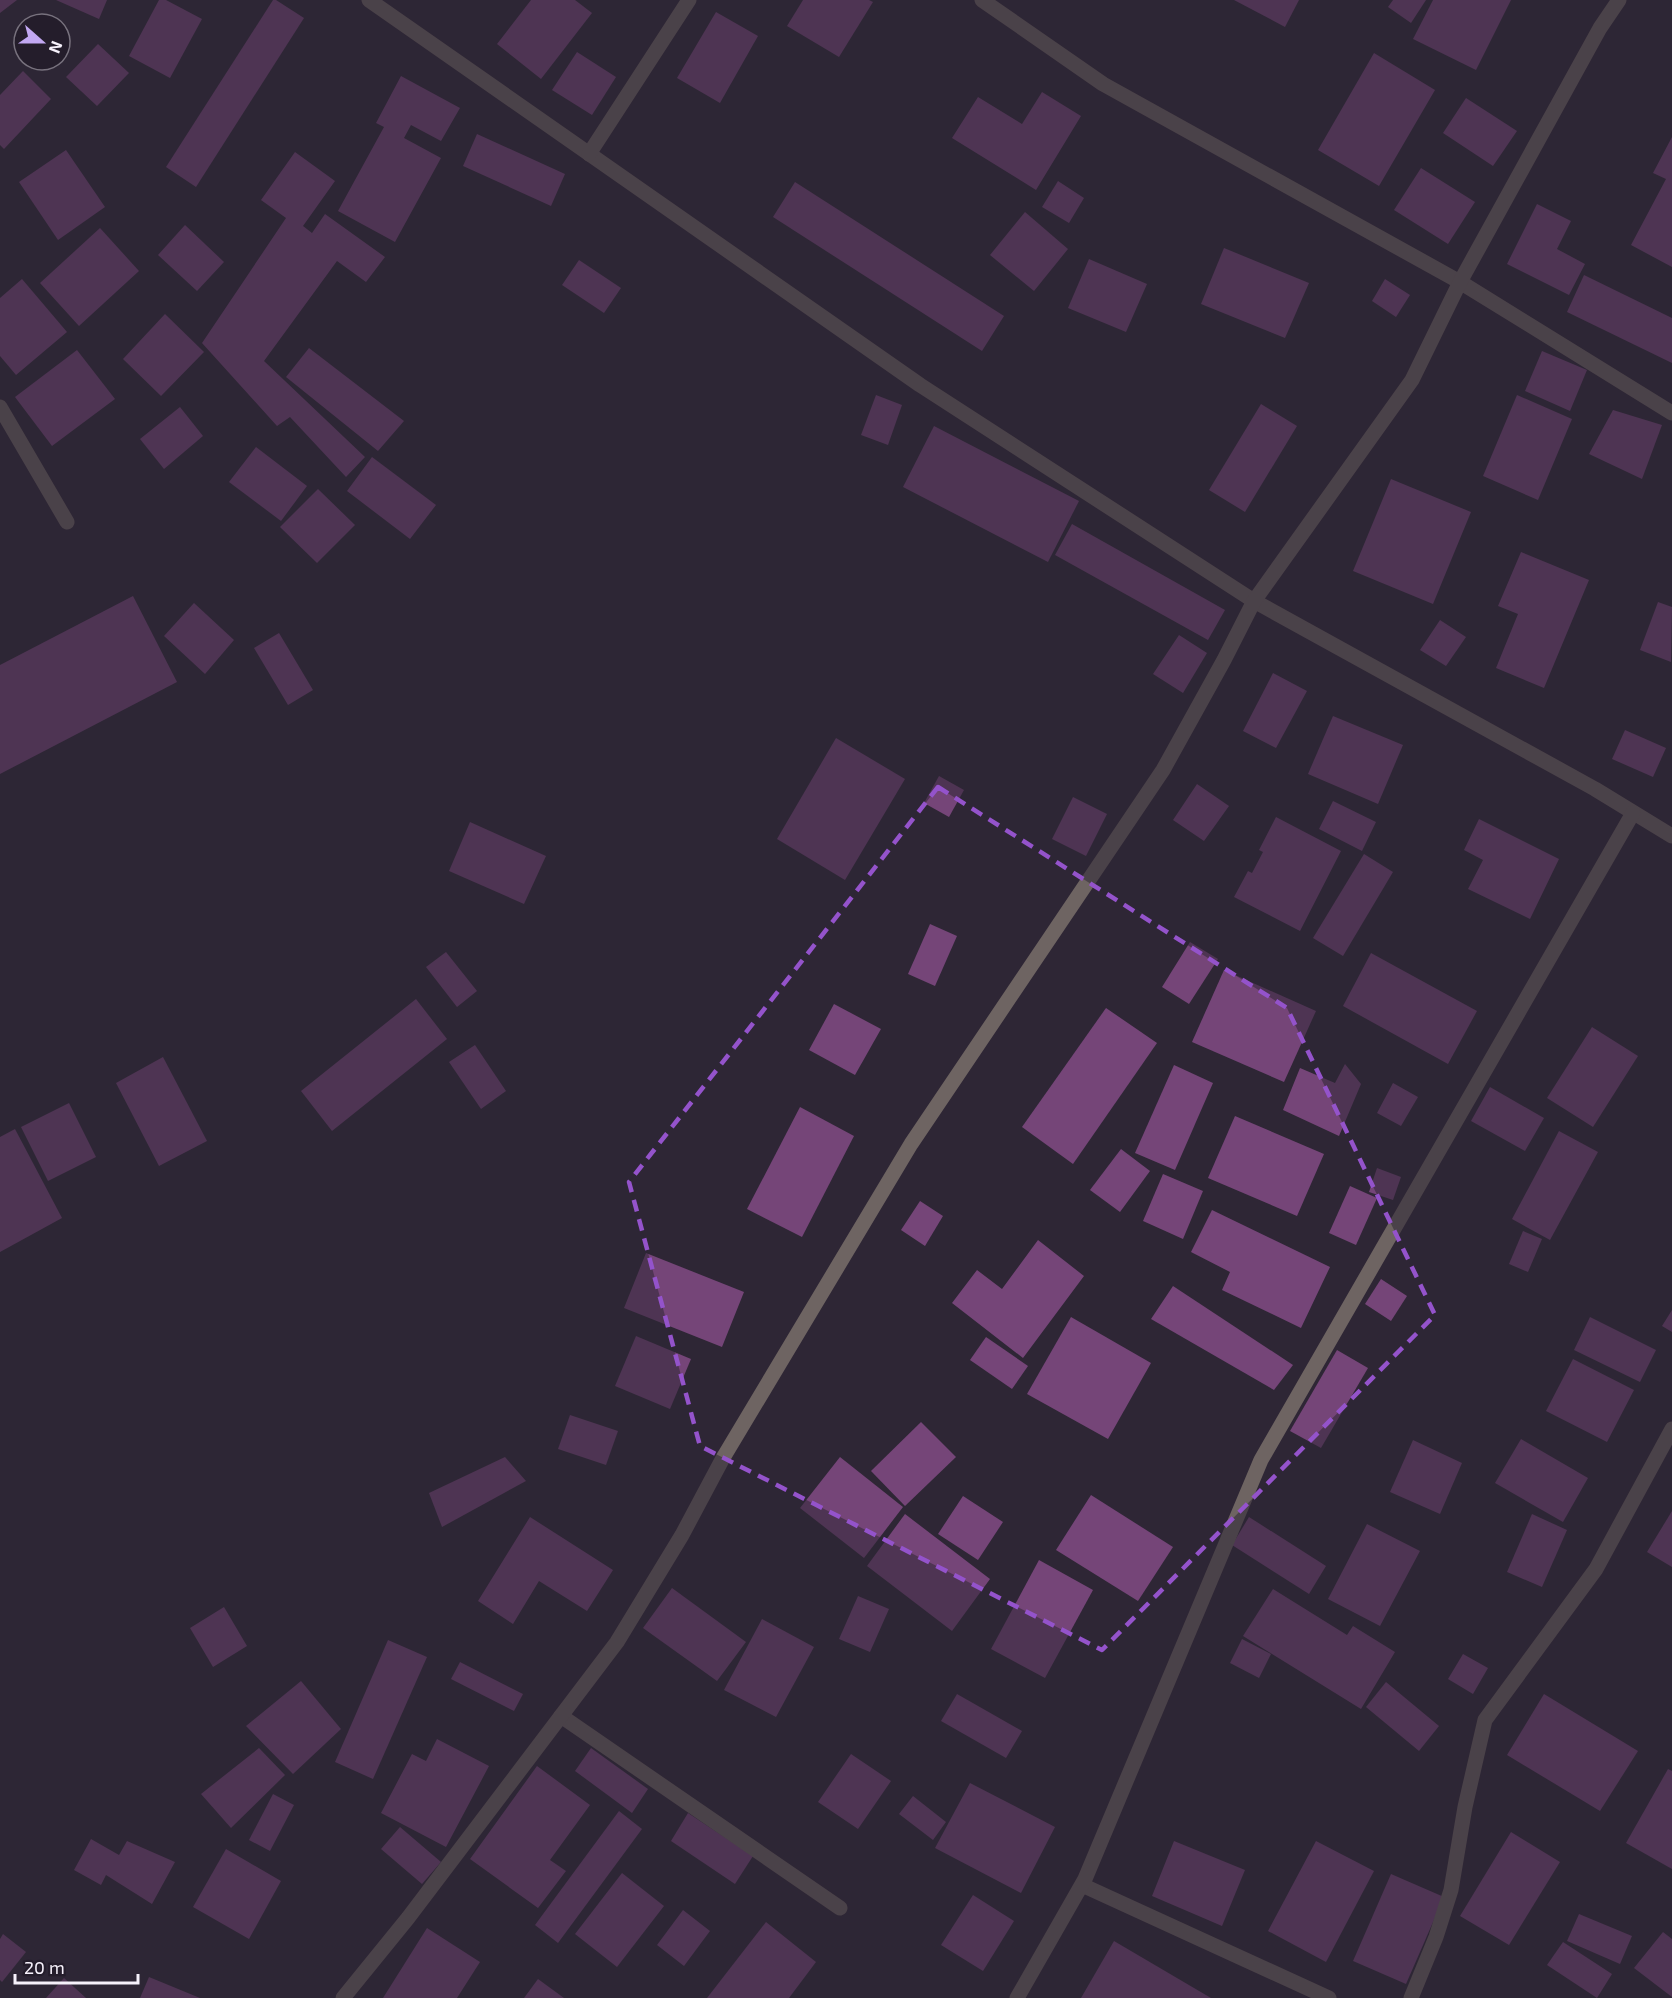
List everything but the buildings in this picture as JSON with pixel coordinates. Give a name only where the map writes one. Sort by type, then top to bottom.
[{"type":"street","points":[[369,0],[920,386],[1254,600],[1672,836]]},
{"type":"street","points":[[589,154],[689,0]]},
{"type":"street","points":[[982,0],[1103,84],[1460,282],[1672,413]]},
{"type":"street","points":[[343,1998],[408,1918],[617,1642],[682,1535],[729,1448],[911,1144],[1163,770],[1224,660],[1254,600],[1412,381],[1460,282],[1600,28],[1619,0]]},
{"type":"street","points":[[0,407],[67,522]]},
{"type":"street","points":[[1017,1998],[1082,1885],[1261,1460],[1633,813]]},
{"type":"street","points":[[1411,1998],[1436,1937],[1451,1890],[1465,1807],[1485,1720],[1596,1569],[1672,1429]]},
{"type":"street","points":[[561,1716],[840,1908]]},
{"type":"street","points":[[1082,1885],[1329,1998]]},
{"type":"highlighted area","points":[[938,787],[1287,1008],[1435,1315],[1102,1650],[700,1446],[629,1182]]}]
